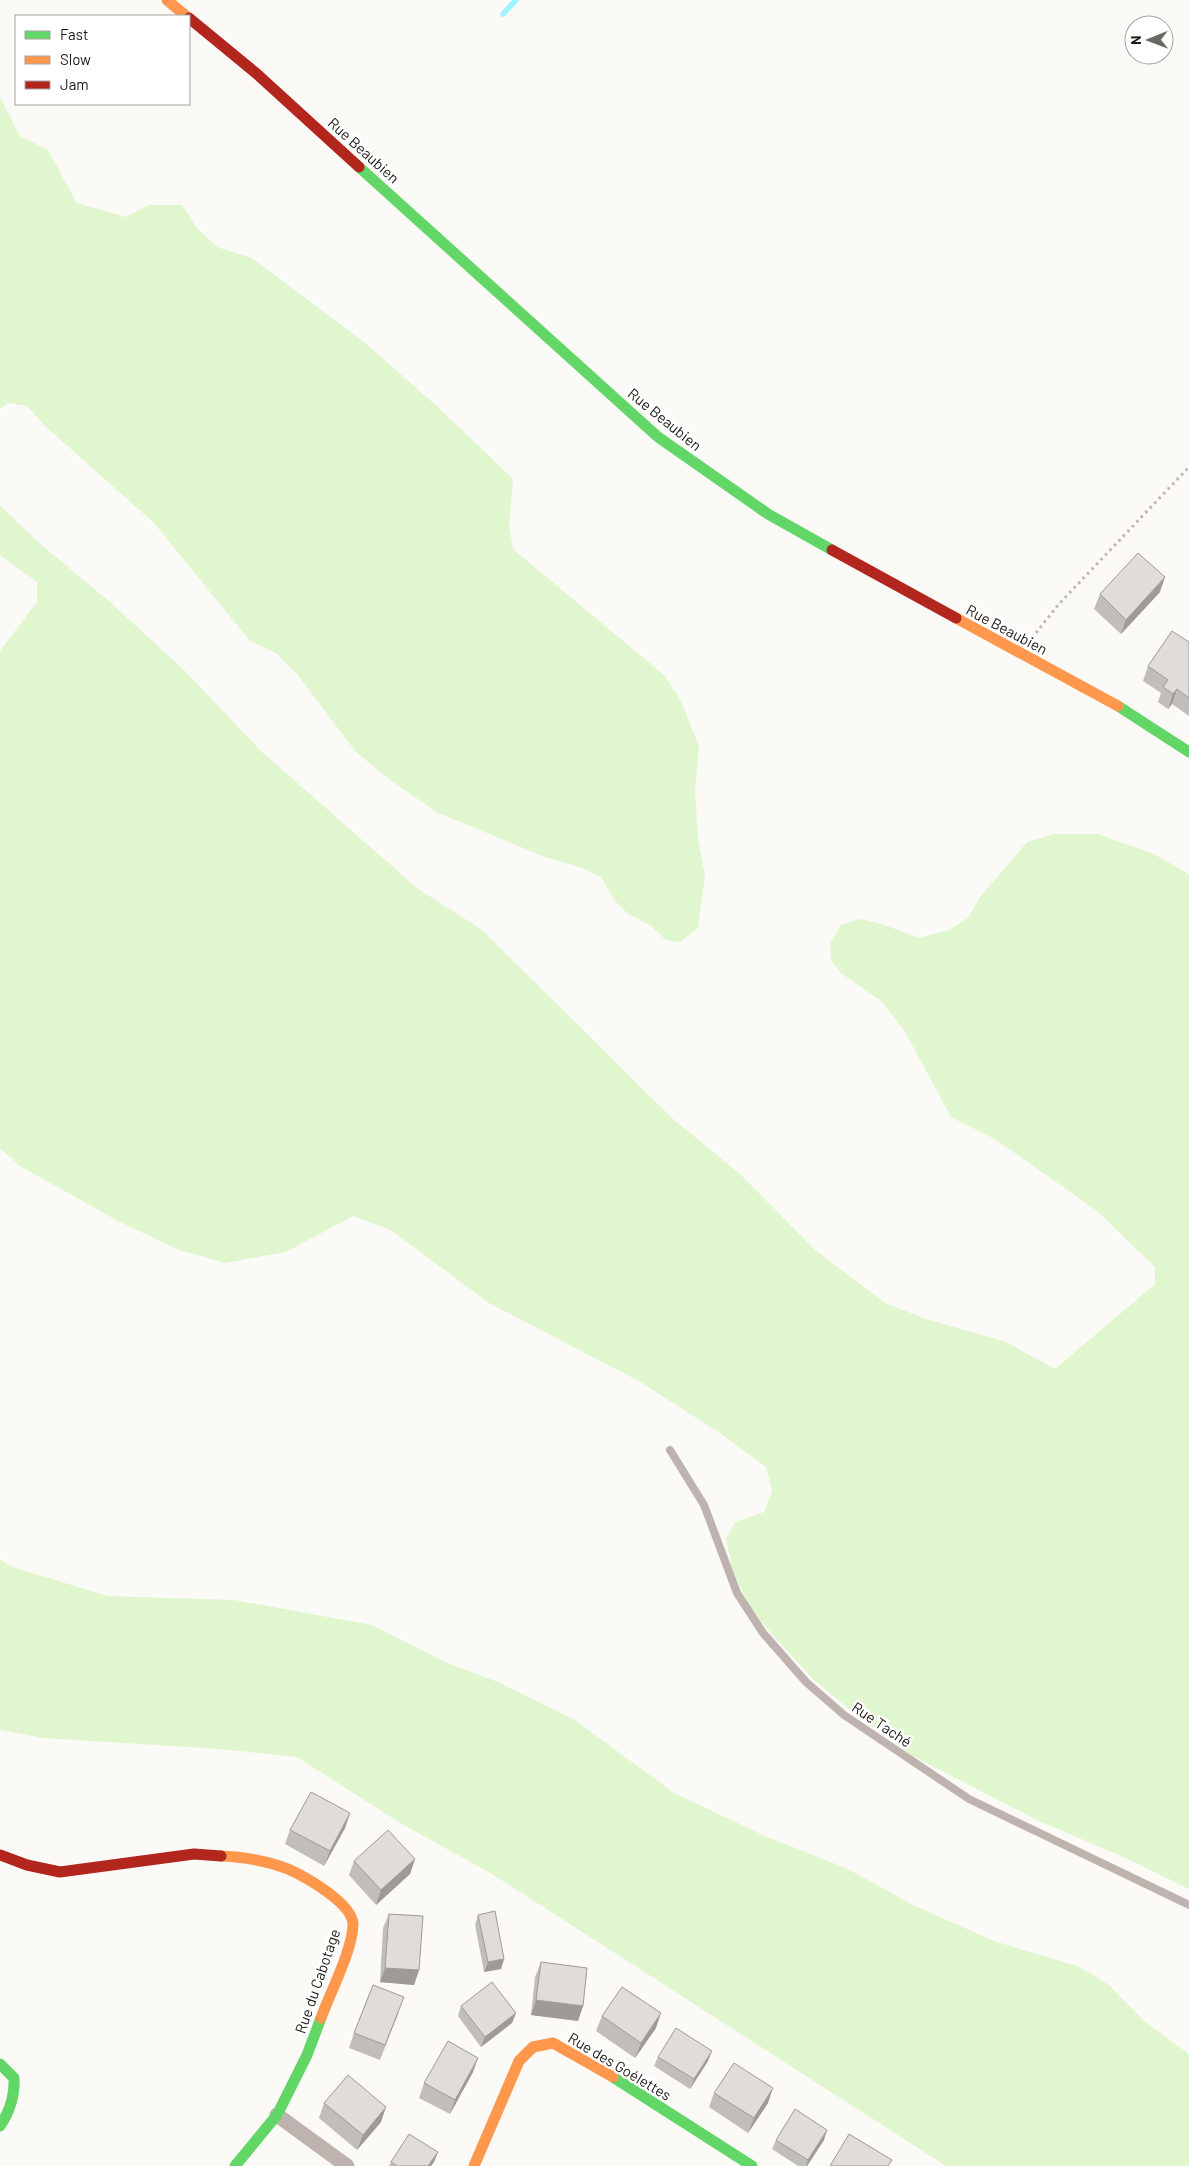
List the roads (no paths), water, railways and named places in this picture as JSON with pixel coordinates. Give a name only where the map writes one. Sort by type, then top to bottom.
[{"type":"main road","name":"Rue Beaubien","points":[[166,0],[185,15]]},
{"type":"main road","name":"Rue Beaubien","points":[[190,19],[257,74],[658,437],[768,514],[1138,717],[1189,752]]},
{"type":"main road","name":"Rue du Cabotage","points":[[0,1855],[27,1865],[60,1872],[194,1854],[241,1857],[288,1869],[339,1899],[352,1922],[350,1942],[307,2055],[277,2115],[235,2166]]},
{"type":"main road","name":"Rue des Goélettes","points":[[474,2166],[519,2061],[533,2046],[553,2043],[637,2092],[752,2166]]},
{"type":"main road","points":[[0,2064],[14,2078],[15,2094],[8,2115],[0,2126]]},
{"type":"street","points":[[277,2115],[347,2166]]},
{"type":"lane","name":"Rue Taché","points":[[670,1450],[704,1505],[737,1594],[763,1634],[806,1682],[844,1716],[969,1799],[1189,1905]]},
{"type":"waterway","points":[[503,14],[516,0]]}]
